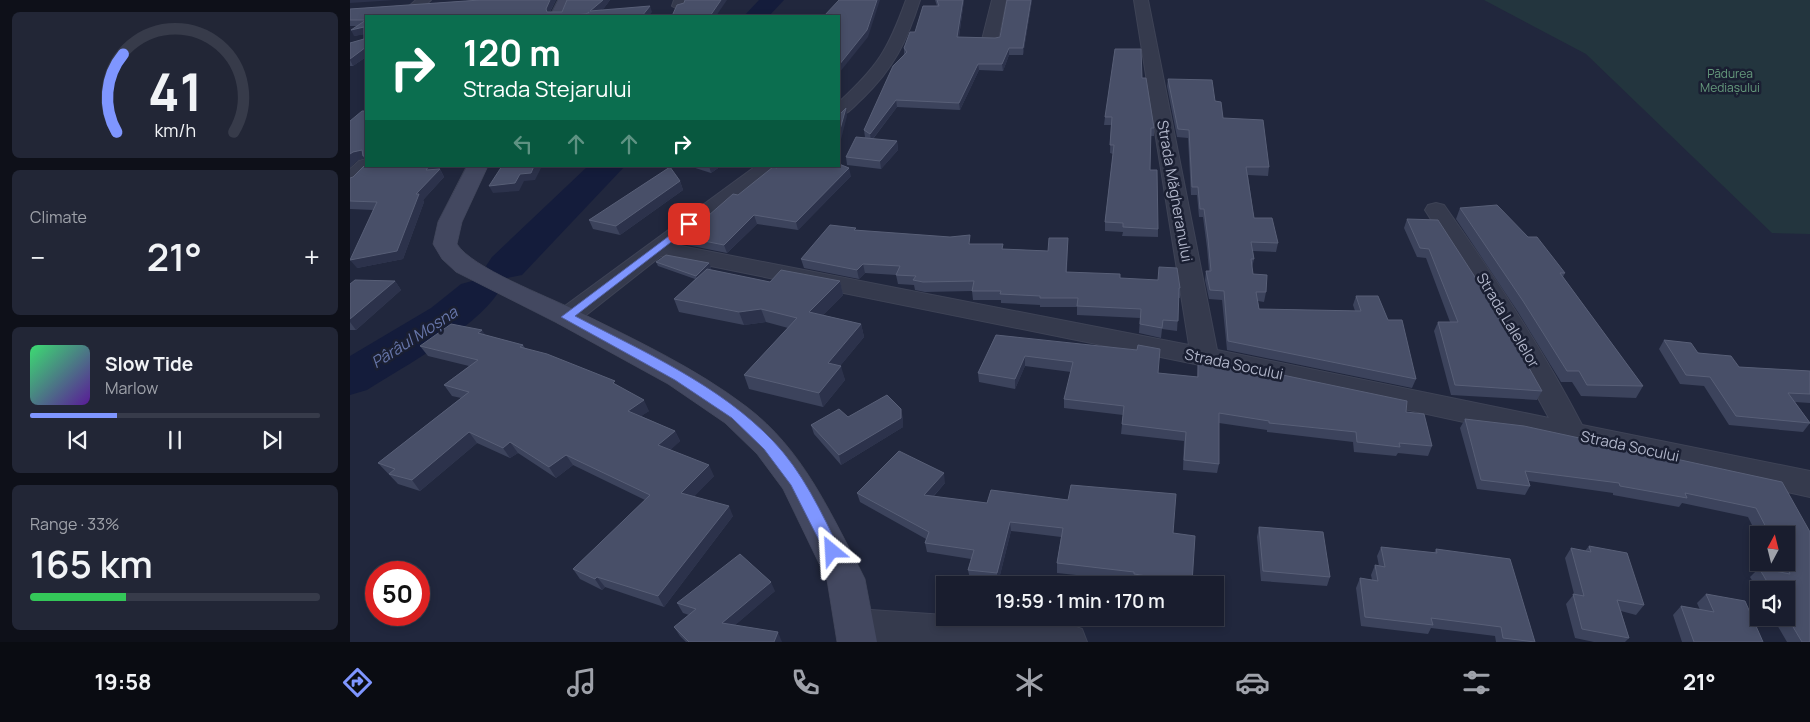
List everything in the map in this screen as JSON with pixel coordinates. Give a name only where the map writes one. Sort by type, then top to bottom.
[{"type":"main road","points":[[558,15],[565,0]]},
{"type":"main road","points":[[478,167],[450,222],[445,244],[451,254],[465,267],[567,317],[679,377],[736,415],[769,445],[796,482],[846,579],[857,634]]},
{"type":"street","points":[[840,111],[872,80],[888,60],[901,35],[913,0]]},
{"type":"street","points":[[990,40],[999,0]]},
{"type":"street","name":"Strada Măgheranului","points":[[1141,0],[1205,358]]},
{"type":"street","points":[[394,6],[427,3]]},
{"type":"street","points":[[407,15],[427,3]]},
{"type":"street","points":[[350,180],[365,166]]},
{"type":"street","points":[[567,317],[768,167]]},
{"type":"street","name":"Strada Lalelelor","points":[[1436,210],[1475,265],[1506,314],[1553,396],[1572,434]]},
{"type":"street","name":"Strada Socului","points":[[657,248],[1205,358],[1810,484]]},
{"type":"street","points":[[857,634],[1068,642]]},
{"type":"green space","name":"Pădurea Mediașului","points":[[1484,0],[1810,0],[1810,234],[1772,233],[1586,54]]},
{"type":"building","points":[[480,0],[550,0],[546,9],[547,12],[562,12],[567,0],[603,0],[590,11],[650,6],[643,15],[587,15],[589,12],[586,14],[365,15],[365,20],[350,20],[350,9]]},
{"type":"building","points":[[685,0],[721,0],[711,15],[672,15],[677,5],[684,3]]},
{"type":"building","points":[[839,0],[877,0],[867,30],[840,64],[840,15],[825,15]]},
{"type":"building","points":[[937,0],[963,0],[957,37],[995,38],[1000,37],[1007,0],[1031,0],[1023,48],[1009,48],[1002,64],[978,64],[959,103],[896,100],[870,134],[864,130],[893,66],[907,52],[904,48],[910,32],[915,32],[923,6],[939,6]]},
{"type":"building","points":[[365,21],[365,48],[350,59],[350,43],[364,39],[364,27],[351,30]]},
{"type":"building","points":[[1115,49],[1141,49],[1142,78],[1146,78],[1154,128],[1151,128],[1150,170],[1157,170],[1158,229],[1123,227],[1123,223],[1105,222],[1114,145],[1110,145],[1112,117],[1105,117]]},
{"type":"building","points":[[1168,79],[1212,80],[1215,101],[1221,102],[1223,118],[1263,120],[1269,167],[1246,167],[1254,218],[1272,218],[1278,243],[1251,242],[1254,259],[1251,259],[1253,274],[1267,275],[1266,292],[1256,292],[1259,309],[1361,311],[1356,296],[1378,296],[1388,320],[1402,320],[1416,379],[1228,341],[1224,291],[1210,290],[1206,271],[1211,271],[1208,239],[1204,209],[1200,209],[1198,187],[1192,187],[1189,130],[1178,129]]},
{"type":"building","points":[[846,108],[840,129],[840,114]]},
{"type":"building","points":[[362,111],[365,111],[365,156],[363,156],[362,150],[350,154],[350,121]]},
{"type":"building","points":[[856,137],[897,141],[880,161],[846,157]]},
{"type":"building","points":[[840,164],[849,168],[796,222],[754,215],[724,245],[684,237],[733,194],[738,195],[773,167],[840,167]]},
{"type":"building","points":[[365,165],[365,167],[428,167],[426,170],[440,169],[416,194],[419,194],[397,251],[350,260],[377,202],[350,201],[350,178]]},
{"type":"building","points":[[501,167],[534,167],[531,173],[520,174],[515,183],[489,186]]},
{"type":"building","points":[[670,167],[680,181],[616,226],[589,220]]},
{"type":"building","points":[[1497,205],[1528,237],[1537,237],[1565,273],[1560,273],[1643,386],[1587,385],[1579,371],[1567,371],[1523,301],[1460,208]]},
{"type":"building","points":[[1407,219],[1438,220],[1497,311],[1542,391],[1455,385],[1438,322],[1458,322],[1429,249],[1420,248]]},
{"type":"building","points":[[830,225],[856,228],[854,230],[950,237],[970,235],[969,244],[1003,244],[1002,249],[1048,251],[1049,238],[1068,238],[1066,272],[1120,274],[1120,278],[1158,280],[1159,267],[1177,268],[1180,288],[1178,321],[1163,320],[1162,328],[1140,324],[1141,309],[1077,306],[1078,298],[1040,298],[1040,296],[1000,294],[1001,291],[972,291],[974,281],[923,282],[913,280],[916,276],[896,275],[900,266],[863,264],[857,270],[801,259]]},
{"type":"building","points":[[666,255],[709,263],[696,276],[656,262]]},
{"type":"building","points":[[707,269],[770,282],[781,270],[840,281],[809,312],[861,324],[828,363],[841,366],[819,393],[744,375],[797,318],[761,309],[739,312],[674,299]]},
{"type":"building","points":[[355,280],[395,281],[350,319],[350,284]]},
{"type":"building","points":[[451,324],[482,330],[478,333],[523,345],[520,347],[547,354],[615,381],[613,383],[644,400],[628,411],[675,431],[658,445],[709,465],[681,493],[729,506],[658,596],[597,577],[595,579],[573,569],[650,495],[566,455],[549,467],[510,442],[503,448],[469,432],[412,480],[389,474],[395,469],[378,463],[469,392],[444,385],[478,360],[420,346]]},
{"type":"building","points":[[996,335],[1137,350],[1138,345],[1160,349],[1158,373],[1198,377],[1198,363],[1230,366],[1230,364],[1407,401],[1406,412],[1424,414],[1432,446],[1399,443],[1400,447],[1357,442],[1356,432],[1269,423],[1269,421],[1219,413],[1219,464],[1184,460],[1186,432],[1122,424],[1124,406],[1064,399],[1073,362],[1025,356],[1015,379],[978,373]]},
{"type":"building","points":[[1664,340],[1691,343],[1698,353],[1731,356],[1739,367],[1810,371],[1810,394],[1788,393],[1810,423],[1736,416],[1710,377],[1686,375]]},
{"type":"building","points":[[887,395],[901,409],[901,418],[839,455],[811,425],[839,409],[848,417]]},
{"type":"building","points":[[1465,419],[1524,426],[1782,482],[1810,532],[1810,642],[1802,642],[1793,626],[1795,626],[1795,581],[1767,581],[1761,571],[1790,574],[1789,571],[1795,571],[1795,526],[1765,526],[1756,508],[1685,493],[1687,498],[1620,486],[1619,483],[1525,471],[1530,486],[1481,480]]},
{"type":"building","points":[[899,451],[944,473],[924,495],[987,503],[991,490],[1068,500],[1071,485],[1176,494],[1173,533],[1195,536],[1192,576],[1147,576],[1134,574],[1134,572],[1057,563],[1063,528],[1010,522],[997,573],[968,570],[974,550],[925,543],[929,532],[857,493]]},
{"type":"building","points":[[1259,527],[1323,532],[1330,577],[1263,571]]},
{"type":"building","points":[[1589,546],[1627,553],[1644,605],[1617,600],[1629,638],[1582,629],[1573,594],[1584,596],[1571,548],[1591,552]]},
{"type":"building","points":[[1381,547],[1437,553],[1436,549],[1510,559],[1535,642],[1503,638],[1501,627],[1431,618],[1433,625],[1365,617],[1360,578],[1378,581],[1375,565],[1385,567]]},
{"type":"building","points":[[740,554],[771,582],[722,623],[778,632],[774,642],[689,642],[674,627],[696,609],[677,603]]},
{"type":"building","points":[[1706,594],[1745,601],[1750,612],[1750,626],[1756,626],[1763,642],[1694,642],[1681,606],[1714,612]]},
{"type":"waterway","name":"Pârâul Moșna","points":[[757,15],[772,0]]},
{"type":"waterway","name":"Pârâul Moșna","points":[[507,266],[607,167]]},
{"type":"waterway","name":"Pârâul Moșna","points":[[350,378],[447,318],[476,293]]},
{"type":"route","points":[[689,224],[567,317],[679,377],[736,415],[769,445],[796,482],[832,551]]}]
